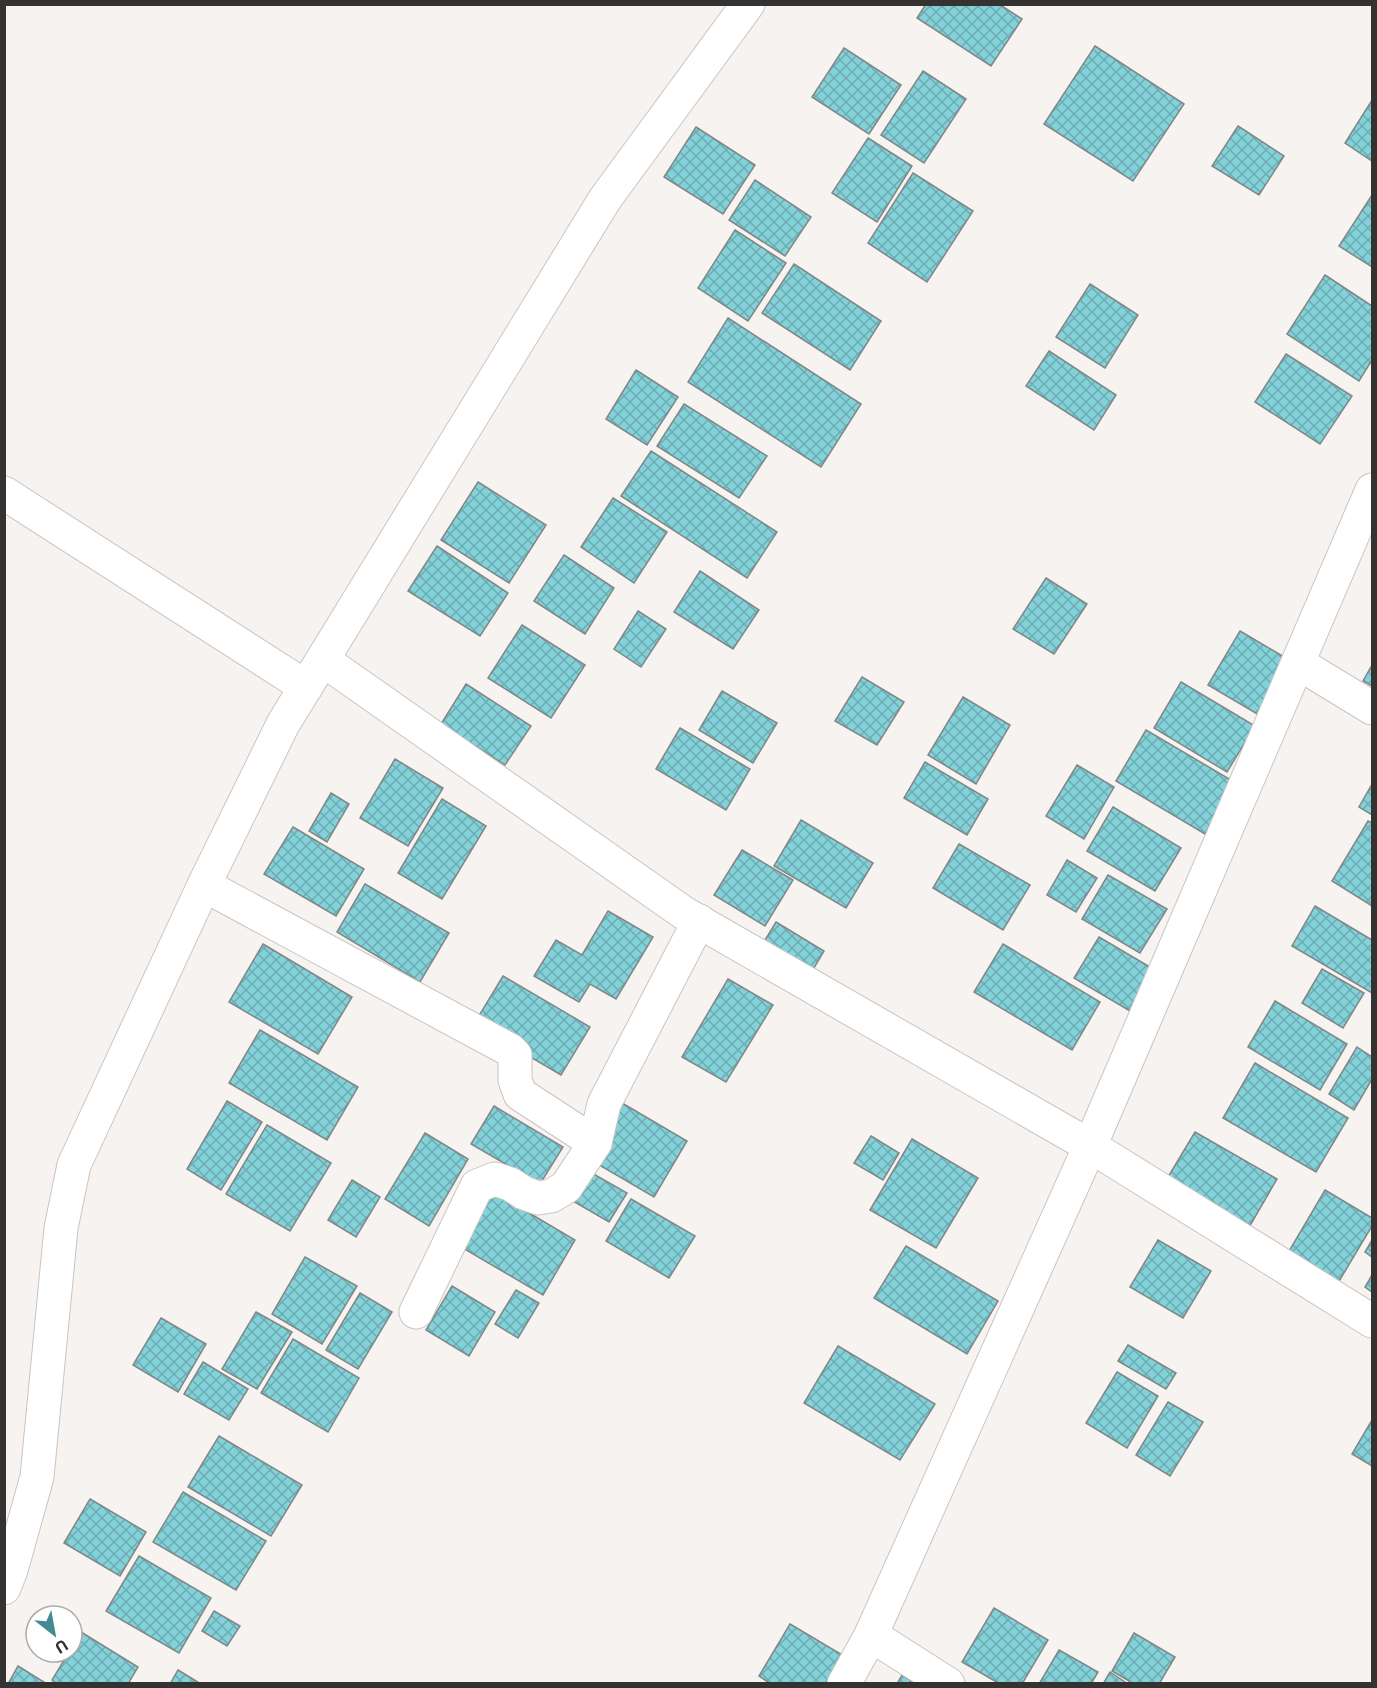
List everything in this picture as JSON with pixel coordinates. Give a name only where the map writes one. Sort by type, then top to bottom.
[{"type":"street","points":[[4,1588],[37,1477],[61,1228],[74,1165],[204,885],[283,724],[605,199],[748,4]]},
{"type":"street","points":[[844,1683],[871,1635],[1090,1146],[1372,490]]},
{"type":"street","points":[[4,493],[306,687]]},
{"type":"street","points":[[323,660],[684,913],[1090,1146],[1372,1321]]},
{"type":"street","points":[[1298,663],[1372,708]]},
{"type":"street","points":[[204,885],[510,1050],[515,1055],[515,1080],[520,1094],[595,1143]]},
{"type":"street","points":[[416,1312],[477,1186],[495,1179],[538,1198],[551,1196],[566,1187],[595,1143],[604,1104],[699,921]]},
{"type":"street","points":[[871,1635],[948,1683]]},
{"type":"building","points":[[926,4],[999,4],[1022,19],[991,66],[917,18]]},
{"type":"building","points":[[1095,46],[1184,104],[1133,181],[1044,124]]},
{"type":"building","points":[[844,48],[901,85],[869,134],[812,97]]},
{"type":"building","points":[[923,71],[966,99],[924,163],[881,135]]},
{"type":"building","points":[[1372,100],[1372,161],[1345,143]]},
{"type":"building","points":[[1238,126],[1284,156],[1259,195],[1212,166]]},
{"type":"building","points":[[696,127],[755,165],[723,214],[664,177]]},
{"type":"building","points":[[868,138],[912,166],[877,222],[832,193]]},
{"type":"building","points":[[913,173],[973,211],[927,282],[868,243]]},
{"type":"building","points":[[755,180],[811,217],[785,256],[729,220]]},
{"type":"building","points":[[1372,195],[1372,267],[1339,246]]},
{"type":"building","points":[[735,230],[786,263],[748,321],[698,288]]},
{"type":"building","points":[[794,264],[881,321],[850,370],[762,313]]},
{"type":"building","points":[[1325,275],[1372,306],[1372,360],[1359,381],[1287,334]]},
{"type":"building","points":[[1090,284],[1138,315],[1105,368],[1056,337]]},
{"type":"building","points":[[728,318],[861,404],[821,467],[688,382]]},
{"type":"building","points":[[1049,351],[1116,395],[1094,430],[1026,386]]},
{"type":"building","points":[[1286,354],[1352,396],[1320,444],[1255,402]]},
{"type":"building","points":[[636,370],[678,397],[647,445],[606,419]]},
{"type":"building","points":[[684,404],[767,456],[739,498],[657,446]]},
{"type":"building","points":[[651,451],[777,532],[747,578],[621,496]]},
{"type":"building","points":[[478,482],[546,525],[509,583],[441,540]]},
{"type":"building","points":[[613,498],[667,532],[634,583],[581,547]]},
{"type":"building","points":[[437,546],[508,593],[480,636],[408,591]]},
{"type":"building","points":[[564,555],[614,588],[585,634],[534,601]]},
{"type":"building","points":[[700,571],[759,610],[733,649],[674,612]]},
{"type":"building","points":[[1046,578],[1087,604],[1054,654],[1013,629]]},
{"type":"building","points":[[638,611],[666,629],[641,667],[614,649]]},
{"type":"building","points":[[522,625],[585,665],[551,718],[488,678]]},
{"type":"building","points":[[1240,631],[1291,661],[1259,715],[1208,685]]},
{"type":"building","points":[[1372,665],[1372,686],[1363,681]]},
{"type":"building","points":[[862,677],[904,702],[877,745],[835,721]]},
{"type":"building","points":[[1181,682],[1255,726],[1227,772],[1154,728]]},
{"type":"building","points":[[466,684],[531,726],[505,765],[441,724]]},
{"type":"building","points":[[722,691],[777,723],[753,763],[699,730]]},
{"type":"building","points":[[963,697],[1010,725],[976,784],[928,755]]},
{"type":"building","points":[[680,728],[750,769],[726,810],[656,769]]},
{"type":"building","points":[[1146,730],[1236,783],[1205,834],[1116,781]]},
{"type":"building","points":[[395,759],[443,788],[408,846],[360,818]]},
{"type":"building","points":[[925,762],[988,799],[967,835],[904,798]]},
{"type":"building","points":[[1077,765],[1114,787],[1084,839],[1046,816]]},
{"type":"building","points":[[1372,784],[1372,815],[1359,807]]},
{"type":"building","points":[[331,793],[349,804],[327,842],[309,831]]},
{"type":"building","points":[[442,799],[486,826],[442,899],[398,873]]},
{"type":"building","points":[[1113,807],[1181,848],[1155,891],[1087,851]]},
{"type":"building","points":[[801,820],[873,863],[846,908],[774,866]]},
{"type":"building","points":[[1368,821],[1372,823],[1372,906],[1332,881]]},
{"type":"building","points":[[293,827],[364,869],[336,916],[264,874]]},
{"type":"building","points":[[959,844],[1030,885],[1003,930],[933,888]]},
{"type":"building","points":[[742,850],[793,880],[765,926],[714,895]]},
{"type":"building","points":[[1067,860],[1097,878],[1076,912],[1047,895]]},
{"type":"building","points":[[1108,875],[1167,909],[1140,953],[1082,919]]},
{"type":"building","points":[[365,884],[449,933],[420,982],[337,932]]},
{"type":"building","points":[[1315,906],[1372,940],[1372,993],[1292,946]]},
{"type":"building","points":[[608,911],[653,937],[616,999],[590,984],[579,1002],[534,976],[556,940],[582,955]]},
{"type":"building","points":[[776,922],[824,951],[811,973],[762,945]]},
{"type":"building","points":[[1099,937],[1155,970],[1130,1011],[1074,978]]},
{"type":"building","points":[[263,944],[352,997],[318,1054],[229,1002]]},
{"type":"building","points":[[1003,944],[1100,1002],[1072,1050],[974,992]]},
{"type":"building","points":[[1322,969],[1364,993],[1343,1028],[1302,1003]]},
{"type":"building","points":[[503,976],[590,1027],[561,1075],[474,1024]]},
{"type":"building","points":[[728,979],[773,1005],[726,1082],[682,1057]]},
{"type":"building","points":[[1275,1001],[1347,1044],[1320,1090],[1248,1047]]},
{"type":"building","points":[[260,1030],[358,1087],[327,1140],[229,1083]]},
{"type":"building","points":[[1357,1047],[1372,1057],[1372,1079],[1354,1110],[1329,1094]]},
{"type":"building","points":[[1255,1063],[1348,1118],[1316,1172],[1223,1118]]},
{"type":"building","points":[[227,1101],[262,1122],[221,1190],[187,1169]]},
{"type":"building","points":[[622,1103],[687,1141],[654,1197],[589,1159]]},
{"type":"building","points":[[494,1106],[563,1147],[540,1184],[471,1144]]},
{"type":"building","points":[[267,1125],[331,1163],[290,1231],[226,1194]]},
{"type":"building","points":[[1195,1132],[1277,1179],[1244,1236],[1162,1187]]},
{"type":"building","points":[[425,1133],[468,1159],[429,1226],[385,1199]]},
{"type":"building","points":[[871,1136],[899,1153],[883,1180],[854,1163]]},
{"type":"building","points":[[912,1139],[978,1178],[936,1248],[870,1210]]},
{"type":"building","points":[[583,1168],[627,1193],[609,1222],[566,1197]]},
{"type":"building","points":[[352,1180],[380,1197],[356,1237],[328,1220]]},
{"type":"building","points":[[489,1189],[575,1240],[543,1295],[456,1244]]},
{"type":"building","points":[[1325,1190],[1372,1218],[1372,1226],[1335,1288],[1285,1258]]},
{"type":"building","points":[[631,1199],[695,1236],[669,1278],[606,1241]]},
{"type":"building","points":[[1158,1240],[1211,1271],[1183,1318],[1130,1287]]},
{"type":"building","points":[[1372,1240],[1372,1257],[1365,1252]]},
{"type":"building","points":[[906,1246],[998,1301],[967,1354],[874,1298]]},
{"type":"building","points":[[305,1257],[357,1286],[322,1344],[272,1314]]},
{"type":"building","points":[[1372,1275],[1372,1292],[1365,1287]]},
{"type":"building","points":[[452,1286],[495,1312],[469,1356],[426,1330]]},
{"type":"building","points":[[516,1290],[539,1303],[518,1338],[495,1324]]},
{"type":"building","points":[[360,1293],[392,1312],[358,1369],[326,1350]]},
{"type":"building","points":[[256,1312],[292,1332],[257,1389],[222,1369]]},
{"type":"building","points":[[161,1318],[206,1344],[178,1392],[133,1365]]},
{"type":"building","points":[[293,1339],[359,1378],[328,1432],[261,1393]]},
{"type":"building","points":[[1128,1345],[1176,1373],[1166,1389],[1118,1361]]},
{"type":"building","points":[[838,1346],[935,1404],[900,1460],[804,1403]]},
{"type":"building","points":[[203,1362],[248,1389],[229,1420],[184,1394]]},
{"type":"building","points":[[1117,1372],[1158,1396],[1127,1448],[1086,1423]]},
{"type":"building","points":[[1168,1402],[1203,1422],[1170,1476],[1136,1455]]},
{"type":"building","points":[[1372,1420],[1372,1466],[1352,1454]]},
{"type":"building","points":[[219,1436],[302,1485],[271,1536],[188,1487]]},
{"type":"building","points":[[183,1492],[266,1541],[236,1590],[153,1542]]},
{"type":"building","points":[[90,1499],[146,1532],[120,1576],[64,1543]]},
{"type":"building","points":[[139,1556],[211,1598],[179,1653],[106,1611]]},
{"type":"building","points":[[994,1608],[1048,1640],[1022,1684],[1000,1684],[962,1662]]},
{"type":"building","points":[[214,1611],[240,1626],[227,1646],[202,1631]]},
{"type":"building","points":[[790,1624],[844,1656],[827,1684],[771,1684],[759,1676]]},
{"type":"building","points":[[1134,1633],[1175,1657],[1159,1684],[1134,1684],[1112,1671]]},
{"type":"building","points":[[84,1634],[138,1667],[128,1684],[57,1684],[52,1680],[62,1664],[84,1664]]},
{"type":"building","points":[[1059,1650],[1098,1672],[1091,1684],[1039,1684]]},
{"type":"building","points":[[18,1666],[47,1684],[8,1684]]},
{"type":"building","points":[[178,1670],[201,1684],[170,1684]]},
{"type":"building","points":[[1110,1672],[1128,1684],[1103,1684]]},
{"type":"building","points":[[902,1675],[917,1684],[897,1684]]}]
